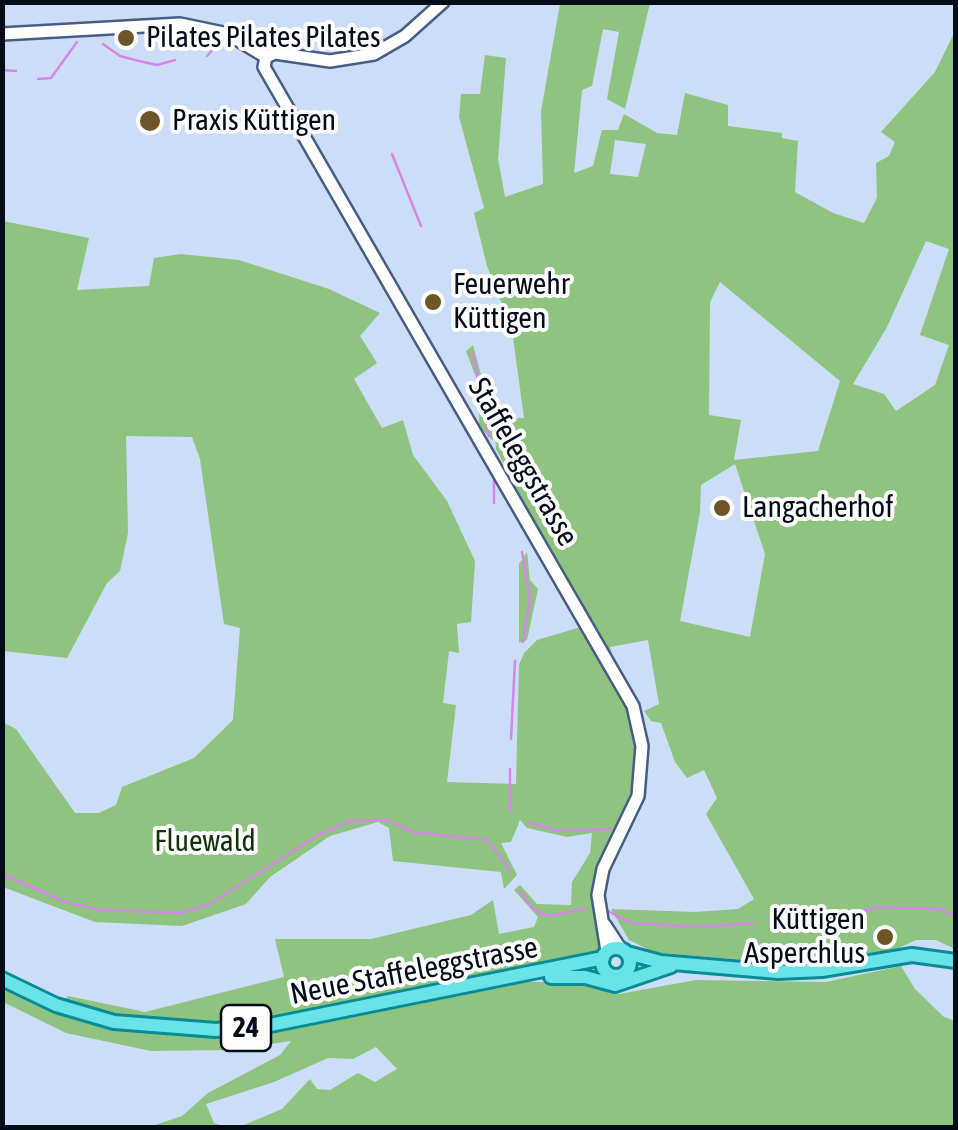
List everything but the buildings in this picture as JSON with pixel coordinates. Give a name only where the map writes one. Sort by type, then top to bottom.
[{"type":"main road","name":"24","points":[[614,952],[678,964],[798,972],[912,955],[956,961]]},
{"type":"main road","points":[[607,973],[614,952],[630,962],[627,972]]},
{"type":"main road","name":"Neue Staffeleggstrasse","points":[[2,979],[56,1004],[114,1022],[216,1030],[270,1025],[614,952]]},
{"type":"main road","name":"24","points":[[627,972],[662,962]]},
{"type":"main road","name":"24","points":[[494,978],[567,976],[615,985],[678,964]]},
{"type":"main road","name":"Neue Staffeleggstrasse","points":[[567,976],[586,971],[615,977],[627,972]]},
{"type":"street","points":[[2,34],[180,24],[228,34],[266,56],[275,53],[330,61],[366,56],[405,36],[443,2]]},
{"type":"street","name":"Staffeleggstrasse","points":[[266,56],[264,67],[632,706],[642,746],[638,796],[600,877],[600,912],[614,952]]},
{"type":"green space","name":"Fluewald","points":[[650,3],[625,109],[607,99],[619,32],[603,29],[592,86],[582,90],[574,173],[593,166],[602,130],[618,130],[624,114],[657,133],[677,135],[685,93],[728,105],[728,126],[782,133],[782,138],[798,141],[795,192],[833,213],[864,223],[877,198],[876,163],[889,156],[895,142],[881,132],[935,72],[955,31],[955,949],[936,940],[916,940],[888,953],[807,966],[654,952],[629,940],[611,909],[738,909],[754,899],[706,814],[717,798],[704,770],[687,778],[675,762],[661,723],[651,721],[644,711],[659,704],[648,640],[610,647],[635,739],[634,777],[622,825],[592,887],[593,914],[602,941],[597,958],[441,982],[285,1016],[499,982],[572,982],[619,994],[696,980],[826,982],[901,966],[915,989],[944,1017],[955,1021],[955,1127],[239,1127],[282,1109],[310,1079],[317,1089],[330,1090],[358,1073],[375,1082],[397,1069],[376,1047],[353,1059],[328,1058],[274,1082],[206,1104],[214,1123],[225,1127],[149,1127],[182,1116],[208,1093],[280,1055],[291,1041],[230,1050],[151,1051],[66,1033],[3,1002],[3,970],[64,1001],[68,996],[145,1012],[284,977],[275,939],[371,939],[471,915],[493,900],[499,934],[534,927],[538,917],[514,890],[520,885],[537,904],[571,905],[572,882],[590,853],[592,833],[567,837],[527,828],[520,820],[511,842],[501,843],[517,875],[504,889],[501,872],[393,861],[389,828],[378,822],[330,836],[270,877],[246,904],[182,926],[95,922],[3,887],[2,722],[16,729],[75,813],[99,813],[116,805],[122,787],[194,758],[233,720],[240,628],[224,624],[200,459],[192,437],[126,436],[128,533],[120,571],[107,583],[67,658],[3,651],[3,221],[89,238],[77,290],[149,286],[154,258],[181,254],[239,260],[329,289],[380,313],[360,336],[377,363],[354,379],[382,428],[403,420],[413,455],[447,501],[475,561],[471,622],[457,624],[459,653],[449,651],[443,703],[456,705],[447,782],[516,784],[519,665],[524,653],[537,640],[588,625],[496,449],[494,419],[524,418],[512,330],[487,266],[474,213],[484,208],[459,117],[461,94],[480,94],[485,55],[506,58],[498,159],[505,197],[543,184],[541,111],[560,4]],"holes":[[[615,140],[646,144],[638,177],[610,174]],[[926,241],[949,249],[920,335],[949,345],[935,385],[896,411],[884,394],[853,384],[887,327]],[[720,282],[840,381],[818,451],[734,460],[741,420],[709,415],[710,302]],[[735,464],[765,554],[750,637],[680,621],[700,512],[701,485]]]},
{"type":"green space","points":[[473,345],[489,405],[493,441],[479,426],[480,388],[466,351]]},
{"type":"green space","points":[[527,552],[530,580],[538,589],[527,640],[519,643],[519,564]]},
{"type":"waterway","points":[[38,79],[51,78],[77,42]]},
{"type":"waterway","points":[[103,44],[120,56],[157,65],[175,60]]},
{"type":"waterway","points":[[207,56],[215,47]]},
{"type":"waterway","points":[[2,70],[16,71]]},
{"type":"waterway","points":[[392,154],[421,226]]},
{"type":"waterway","points":[[473,354],[489,436]]},
{"type":"waterway","points":[[494,475],[494,503]]},
{"type":"waterway","points":[[522,552],[530,599],[523,642]]},
{"type":"waterway","points":[[511,739],[515,661]]},
{"type":"waterway","points":[[510,769],[510,811]]},
{"type":"waterway","points":[[2,874],[65,902],[101,910],[181,913],[210,904],[318,835],[350,821],[387,820],[413,832],[487,840],[509,869]]},
{"type":"waterway","points":[[529,823],[560,831],[610,829]]},
{"type":"waterway","points":[[520,891],[534,910],[550,916],[587,908]]},
{"type":"waterway","points":[[769,921],[839,916],[878,907],[940,909],[956,916]]},
{"type":"waterway","points":[[608,911],[630,923],[703,927],[754,923]]},
{"type":"place","name":"Pilates Pilates Pilates","points":[[126,38]]},
{"type":"place","name":"Praxis Küttigen","points":[[150,121]]},
{"type":"place","name":"Feuerwehr Küttigen","points":[[433,302]]},
{"type":"place","name":"Langacherhof","points":[[722,508]]},
{"type":"place","name":"Küttigen Asperchlus","points":[[885,937]]}]
